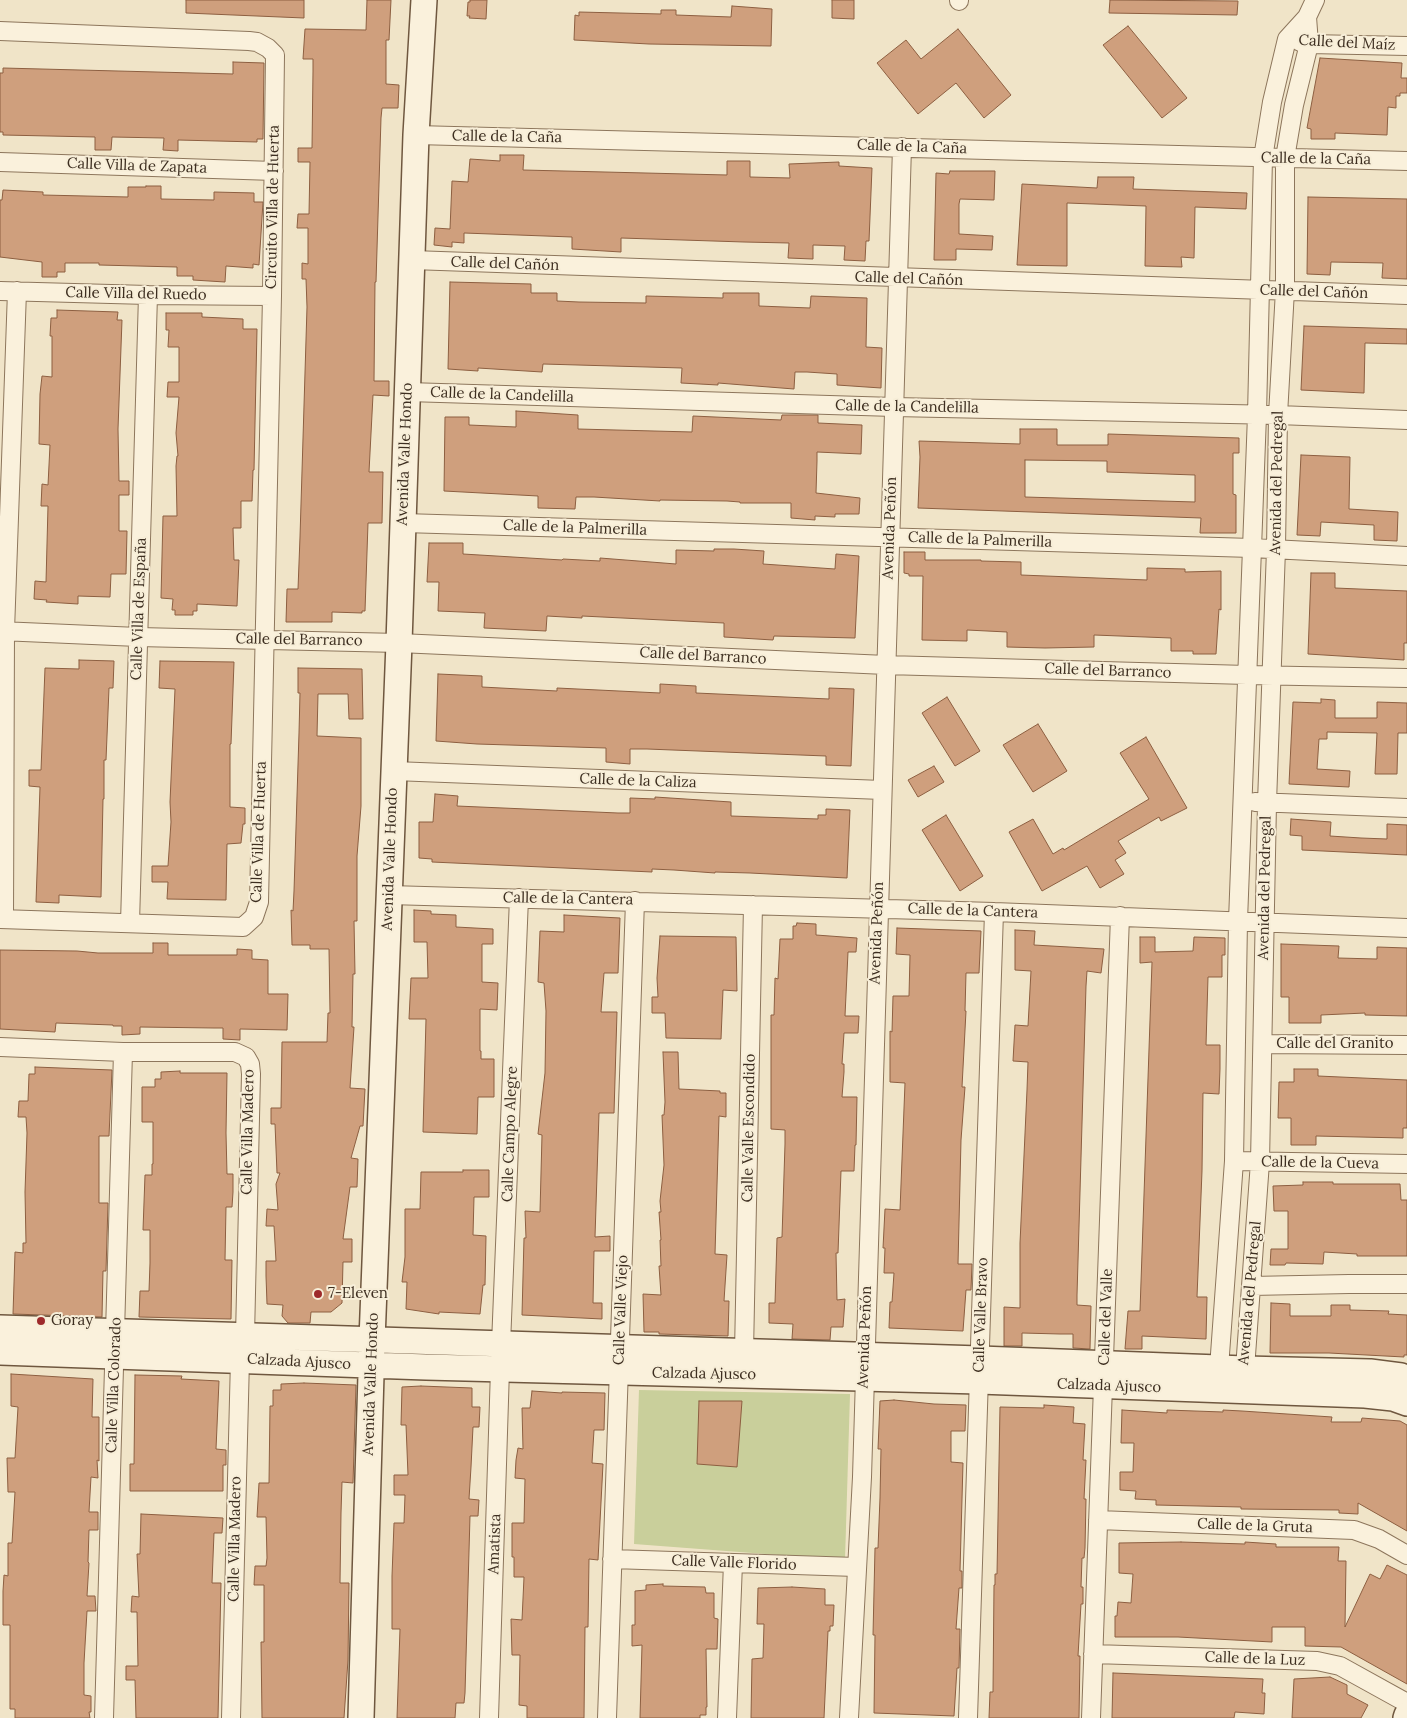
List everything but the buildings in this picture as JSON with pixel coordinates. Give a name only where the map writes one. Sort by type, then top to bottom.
[{"type":"street","name":"Avenida Valle Hondo","points":[[361,1718],[371,1365],[399,643],[416,135],[424,0]]},
{"type":"street","name":"Avenida del Pedregal","points":[[1307,17],[1309,44],[1294,105],[1285,158],[1285,290],[1278,415],[1276,549],[1267,803],[1260,1162],[1245,1369],[1231,1390],[1219,1368],[1234,1161],[1238,920],[1257,415],[1263,158],[1272,102],[1287,39],[1307,17],[1315,0]]},
{"type":"street","name":"Circuito Villa de Huerta","points":[[0,31],[248,41],[257,42],[268,48],[275,55],[272,296],[264,639]]},
{"type":"street","name":"Calle del Maíz","points":[[1287,39],[1309,44],[1407,46]]},
{"type":"street","name":"Calle de la Caña","points":[[416,135],[1407,161]]},
{"type":"street","name":"Avenida Peñón","points":[[849,1718],[862,1477],[902,147]]},
{"type":"street","name":"Calle Villa de Zapata","points":[[0,162],[274,171]]},
{"type":"street","name":"Calle del Cañón","points":[[412,260],[1407,295]]},
{"type":"street","name":"Calle Villa del Ruedo","points":[[9,291],[272,296]]},
{"type":"street","points":[[2,919],[3,631],[9,291]]},
{"type":"street","name":"Calle Villa de España","points":[[130,923],[148,295]]},
{"type":"street","name":"Calle de la Candelilla","points":[[408,392],[1407,420]]},
{"type":"street","name":"Calle de la Palmerilla","points":[[403,523],[1252,548],[1407,556]]},
{"type":"street","name":"Calle del Barranco","points":[[3,631],[138,637],[399,643],[886,665],[1407,678]]},
{"type":"street","name":"Calle Villa de Huerta","points":[[2,919],[243,927],[254,917],[259,902],[264,639]]},
{"type":"street","name":"Calle de la Caliza","points":[[394,771],[882,790]]},
{"type":"street","points":[[1242,802],[1407,808]]},
{"type":"street","name":"Calle de la Cantera","points":[[389,895],[878,908],[1238,920],[1407,928]]},
{"type":"street","name":"Calle Campo Alegre","points":[[500,1369],[519,898]]},
{"type":"street","name":"Calle Valle Viejo","points":[[607,1718],[634,901]]},
{"type":"street","name":"Calle Valle Escondido","points":[[744,1352],[753,905]]},
{"type":"street","name":"Calle Valle Bravo","points":[[968,1718],[994,912]]},
{"type":"street","name":"Calle del Valle","points":[[1091,1718],[1120,916]]},
{"type":"street","name":"Calle del Granito","points":[[1263,1044],[1407,1045]]},
{"type":"street","name":"Calle Villa Madero","points":[[0,1047],[123,1052],[235,1052],[246,1057],[250,1064],[231,1718]]},
{"type":"street","name":"Calle Villa Colorado","points":[[104,1718],[123,1052]]},
{"type":"street","name":"Calle de la Cueva","points":[[1234,1161],[1407,1164]]},
{"type":"street","points":[[1251,1286],[1407,1284]]},
{"type":"street","name":"Calzada Ajusco","points":[[0,1328],[115,1343],[243,1348],[371,1365],[618,1372],[865,1367],[979,1370],[1104,1375],[1231,1390],[1365,1395],[1393,1398],[1407,1403]]},
{"type":"street","name":"Calzada Ajusco","points":[[243,1348],[372,1340],[744,1352],[865,1367]]},
{"type":"street","name":"Calzada Ajusco","points":[[0,1352],[115,1343]]},
{"type":"street","name":"Calzada Ajusco","points":[[1104,1375],[1219,1368],[1370,1372],[1401,1376],[1407,1379]]},
{"type":"street","name":"Amatista","points":[[490,1718],[500,1369]]},
{"type":"street","name":"Calle de la Gruta","points":[[1098,1520],[1354,1530],[1378,1539],[1407,1555]]},
{"type":"street","name":"Calle Valle Florido","points":[[612,1559],[856,1567]]},
{"type":"street","points":[[727,1718],[733,1563]]},
{"type":"street","name":"Calle de la Luz","points":[[1093,1654],[1317,1661],[1340,1666],[1407,1703]]},
{"type":"green space","points":[[639,1390],[850,1394],[845,1560],[634,1544]]},
{"type":"place","name":"7-Eleven","points":[[318,1294]]},
{"type":"place","name":"Goray","points":[[41,1321]]}]
